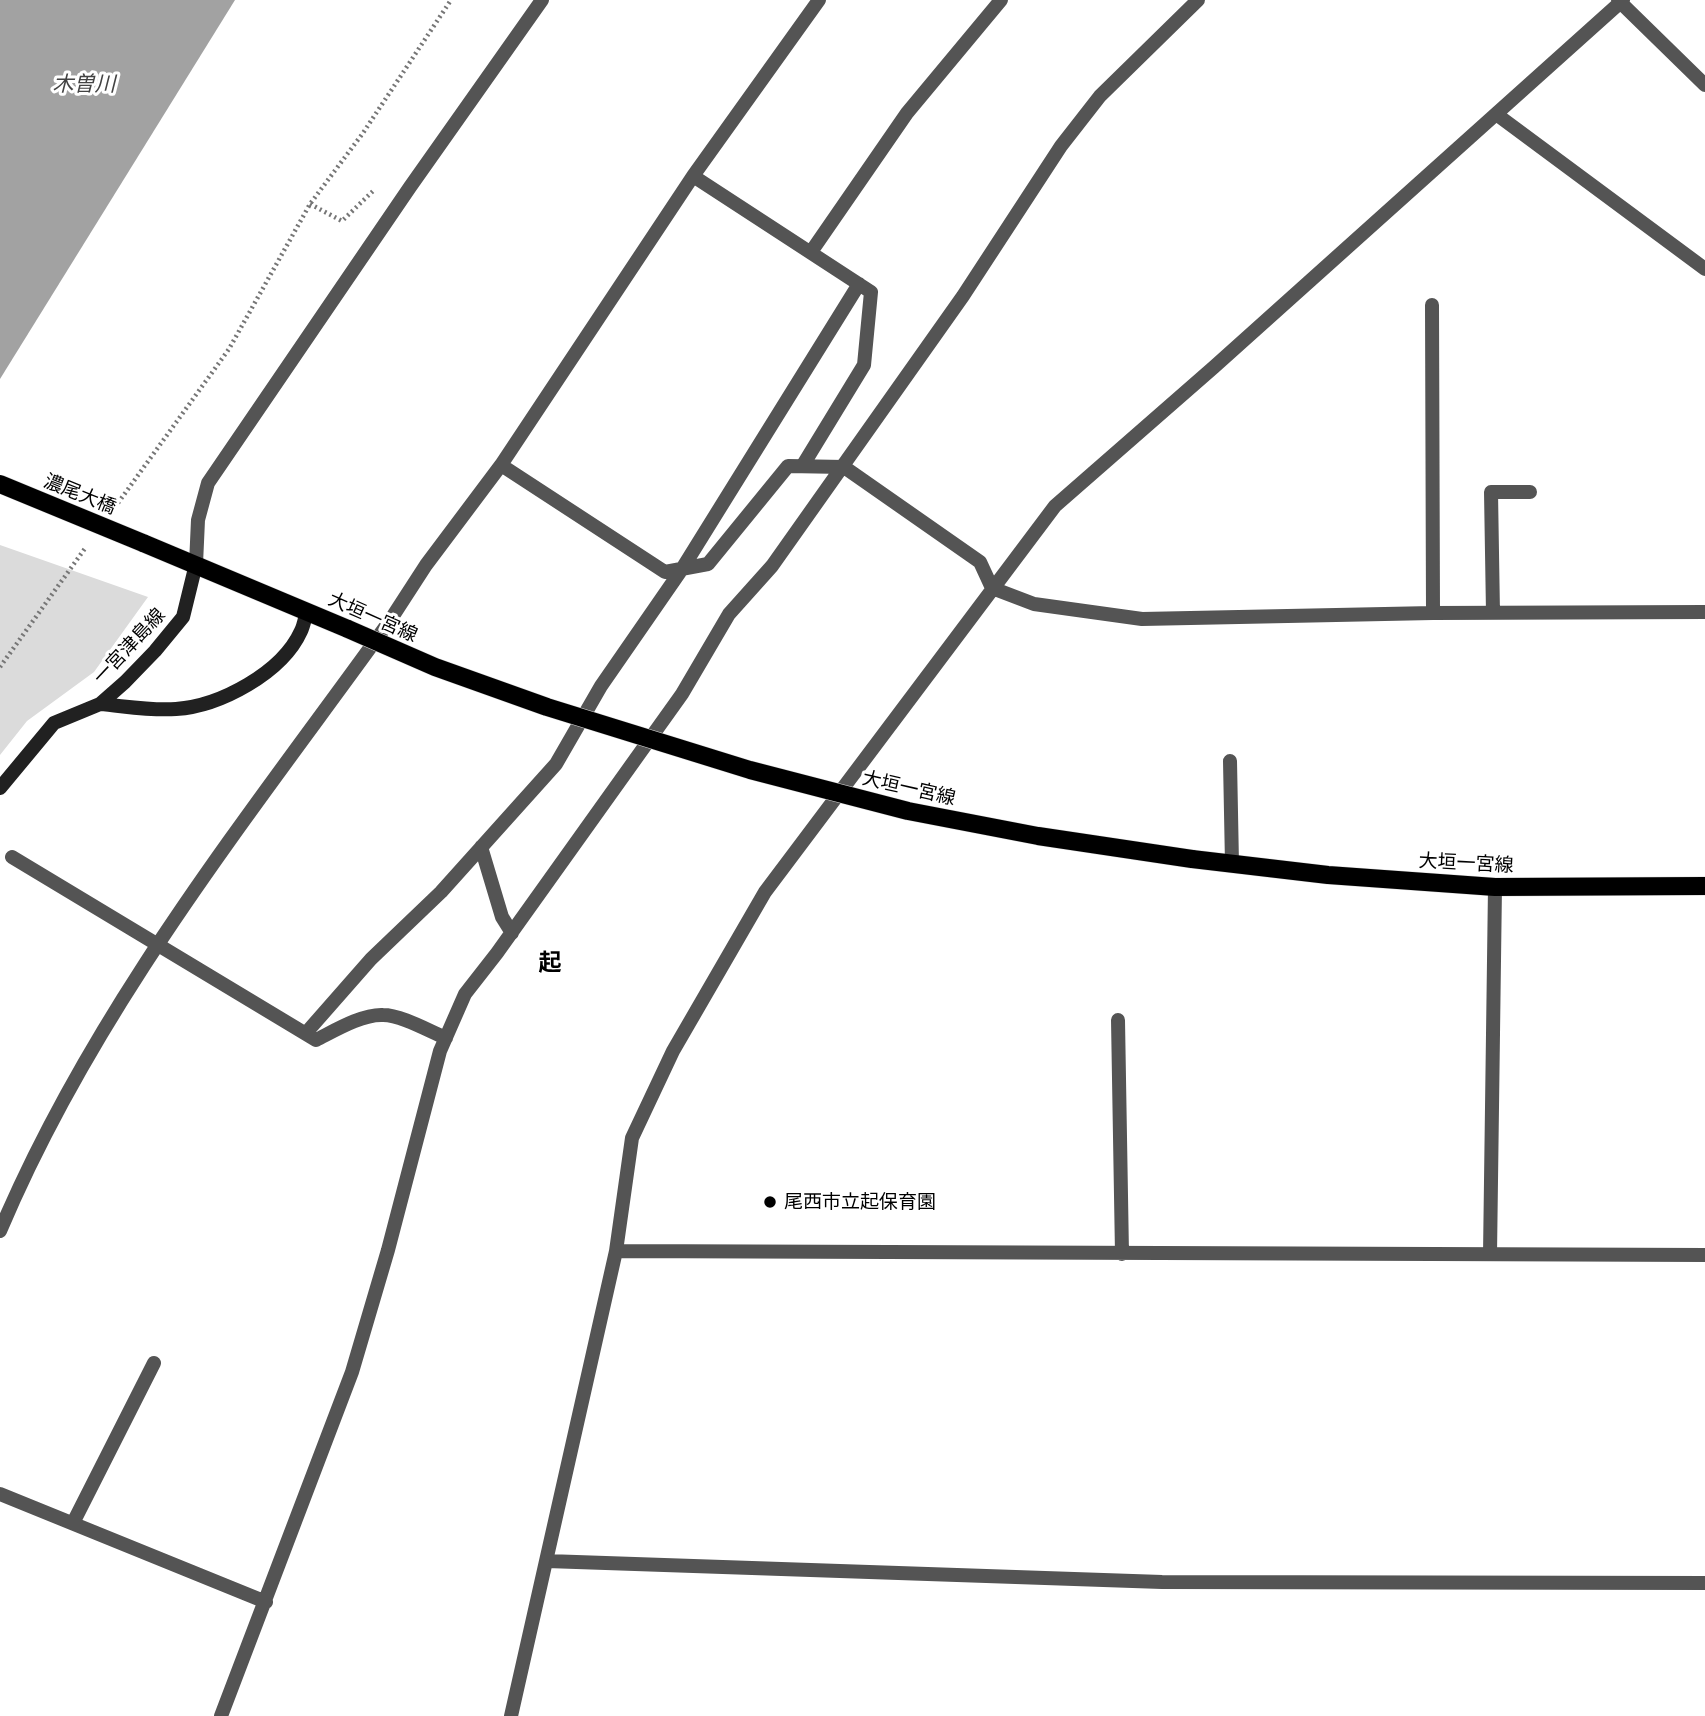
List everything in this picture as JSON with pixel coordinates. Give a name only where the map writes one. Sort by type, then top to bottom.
[{"type":"main road","name":"濃尾大橋","points":[[0,484],[143,543]]},
{"type":"main road","name":"大垣一宮線","points":[[143,543],[435,667],[547,708],[750,771],[908,811],[1038,836],[1192,859],[1328,875],[1495,887],[1705,886]]},
{"type":"main road","name":"一宮津島線","points":[[0,789],[54,723],[100,704],[125,682],[183,617],[196,564]]},
{"type":"main road","points":[[100,704],[176,709],[220,699],[244,687],[272,667],[300,632],[307,611]]},
{"type":"street","points":[[196,564],[198,520],[208,483],[542,0]]},
{"type":"street","points":[[0,1231],[49,1124],[104,1026],[157,943],[500,465],[693,176],[820,0]]},
{"type":"street","points":[[811,252],[907,113],[1001,0]]},
{"type":"street","points":[[221,1716],[352,1372],[388,1250],[440,1051],[465,994],[512,933],[682,694],[729,614],[772,566],[844,467],[963,296],[1061,146],[1100,96],[1198,0]]},
{"type":"street","points":[[511,1716],[616,1251],[632,1138],[673,1051],[765,892],[1055,506],[1214,367],[1620,1],[1705,85]]},
{"type":"street","points":[[1496,114],[1705,270]]},
{"type":"street","points":[[693,176],[872,292],[864,365],[803,465]]},
{"type":"street","points":[[306,1033],[370,959],[408,926],[556,764],[601,686],[682,569],[859,284]]},
{"type":"street","points":[[1432,306],[1433,613]]},
{"type":"street","points":[[500,465],[665,572],[708,564],[788,466],[803,465],[844,467],[981,562],[992,588],[1034,604],[1142,619],[1433,613],[1705,612]]},
{"type":"street","points":[[1493,613],[1491,492],[1530,492]]},
{"type":"street","points":[[1230,761],[1232,864]]},
{"type":"street","points":[[481,847],[502,917],[512,933]]},
{"type":"street","points":[[12,857],[316,1040],[351,1023],[383,1014],[446,1038]]},
{"type":"street","points":[[1490,1254],[1495,887]]},
{"type":"street","points":[[1118,1020],[1122,1254]]},
{"type":"street","points":[[616,1251],[1705,1255]]},
{"type":"street","points":[[73,1523],[154,1363]]},
{"type":"street","points":[[0,1494],[266,1602]]},
{"type":"street","points":[[547,1561],[1162,1582],[1705,1583]]},
{"type":"path","points":[[110,513],[229,349],[310,204],[363,132],[452,0]]},
{"type":"path","points":[[310,204],[342,221],[375,189]]},
{"type":"path","points":[[0,667],[87,546]]},
{"type":"shaded area","points":[[0,545],[148,597],[94,672],[27,721],[0,755]]},
{"type":"water","name":"木曽川","points":[[0,0],[235,0],[0,379]]},
{"type":"place","name":"尾西市立起保育園","points":[[770,1202]]},
{"type":"district","name":"起","points":[[550,962]]}]
